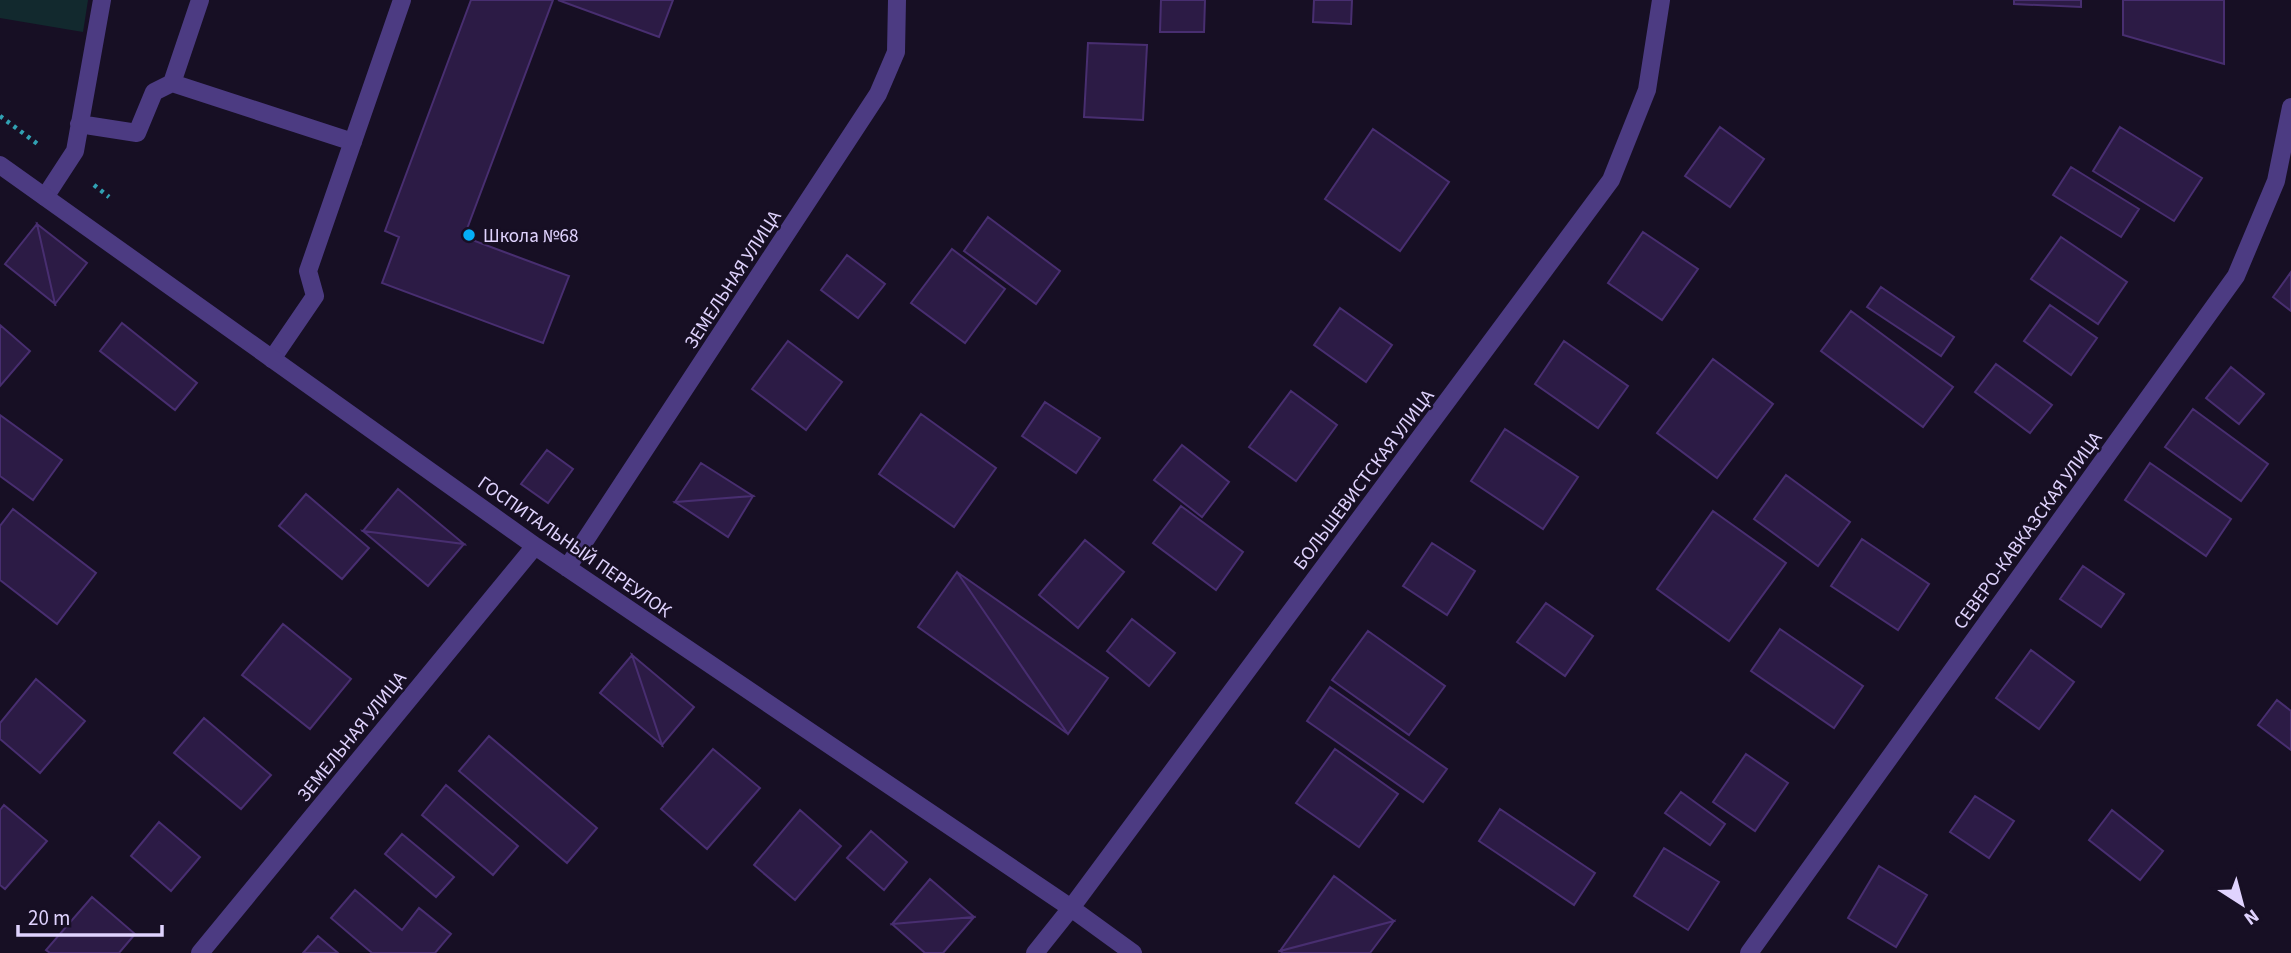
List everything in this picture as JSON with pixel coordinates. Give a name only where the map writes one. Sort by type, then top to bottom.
[{"type":"street","points":[[45,197],[75,151],[102,0]]},
{"type":"street","points":[[172,83],[200,0]]},
{"type":"street","name":"ЗЕМЕЛЬНАЯ УЛИЦА","points":[[567,568],[878,94],[896,52],[897,0]]},
{"type":"street","name":"БОЛЬШЕВИСТСКАЯ УЛИЦА","points":[[1035,953],[1611,180],[1647,90],[1661,0]]},
{"type":"street","points":[[272,359],[315,296],[308,271],[399,1]]},
{"type":"street","points":[[79,124],[137,133],[154,92],[172,83],[353,142]]},
{"type":"street","name":"СЕВЕРО-КАВКАЗСКАЯ УЛИЦА","points":[[1749,953],[2236,276],[2276,181],[2291,107]]},
{"type":"street","name":"ГОСПИТАЛЬНЫЙ ПЕРЕУЛОК","points":[[0,165],[535,546],[1071,908],[1133,953]]},
{"type":"street","name":"ЗЕМЕЛЬНАЯ УЛИЦА","points":[[200,953],[535,546]]},
{"type":"green space","points":[[0,0],[88,0],[83,32],[0,18]]},
{"type":"building","points":[[471,0],[553,0],[464,237],[569,276],[543,343],[382,283],[399,237],[385,231]]},
{"type":"building","points":[[558,0],[673,0],[659,37]]},
{"type":"building","points":[[1161,0],[1205,0],[1204,32],[1160,32]]},
{"type":"building","points":[[1314,0],[1352,0],[1351,24],[1313,22]]},
{"type":"building","points":[[2014,0],[2081,0],[2081,7],[2014,4]]},
{"type":"building","points":[[2123,0],[2224,0],[2224,64],[2123,35]]},
{"type":"building","points":[[1088,43],[1147,45],[1143,120],[1084,117]]},
{"type":"building","points":[[1720,127],[1764,159],[1730,207],[1685,176]]},
{"type":"building","points":[[2120,127],[2202,178],[2174,221],[2093,171]]},
{"type":"building","points":[[1373,129],[1449,182],[1400,251],[1325,199]]},
{"type":"building","points":[[2071,167],[2139,209],[2121,237],[2053,195]]},
{"type":"building","points":[[988,217],[1060,271],[1036,304],[964,251]]},
{"type":"building","points":[[37,224],[87,263],[55,304]]},
{"type":"building","points":[[37,224],[55,304],[5,264]]},
{"type":"building","points":[[1643,232],[1698,269],[1662,320],[1608,283]]},
{"type":"building","points":[[2061,237],[2127,282],[2098,324],[2031,279]]},
{"type":"building","points":[[952,249],[1005,289],[965,343],[911,303]]},
{"type":"building","points":[[847,255],[885,284],[858,318],[821,290]]},
{"type":"building","points":[[2291,272],[2291,311],[2273,297]]},
{"type":"building","points":[[1881,287],[1954,337],[1941,356],[1867,307]]},
{"type":"building","points":[[2050,305],[2097,338],[2071,375],[2024,341]]},
{"type":"building","points":[[1340,308],[1392,345],[1366,382],[1314,345]]},
{"type":"building","points":[[1851,311],[1953,387],[1923,427],[1821,351]]},
{"type":"building","points":[[122,323],[197,383],[175,410],[100,351]]},
{"type":"building","points":[[0,325],[30,351],[0,386]]},
{"type":"building","points":[[788,341],[842,382],[806,430],[752,389]]},
{"type":"building","points":[[1564,341],[1628,386],[1598,428],[1535,384]]},
{"type":"building","points":[[1713,359],[1773,404],[1717,478],[1657,433]]},
{"type":"building","points":[[1996,364],[2052,405],[2030,433],[1975,392]]},
{"type":"building","points":[[2231,367],[2264,394],[2239,424],[2206,398]]},
{"type":"building","points":[[1291,391],[1337,425],[1296,481],[1249,447]]},
{"type":"building","points":[[1045,402],[1100,438],[1076,473],[1022,436]]},
{"type":"building","points":[[2193,409],[2268,464],[2241,501],[2165,447]]},
{"type":"building","points":[[921,414],[996,468],[954,527],[879,474]]},
{"type":"building","points":[[0,415],[62,460],[33,500],[0,476]]},
{"type":"building","points":[[1505,429],[1578,477],[1543,529],[1471,481]]},
{"type":"building","points":[[1182,445],[1229,482],[1202,517],[1154,480]]},
{"type":"building","points":[[547,450],[573,469],[548,503],[521,484]]},
{"type":"building","points":[[701,463],[753,496],[675,502]]},
{"type":"building","points":[[2150,463],[2231,519],[2206,556],[2125,500]]},
{"type":"building","points":[[1786,475],[1850,522],[1818,566],[1754,519]]},
{"type":"building","points":[[398,489],[464,544],[363,531]]},
{"type":"building","points":[[306,494],[369,548],[342,579],[279,526]]},
{"type":"building","points":[[753,496],[728,537],[675,502]]},
{"type":"building","points":[[1181,506],[1243,552],[1216,590],[1153,543]]},
{"type":"building","points":[[13,509],[96,573],[57,624],[0,580],[0,526]]},
{"type":"building","points":[[1713,511],[1786,563],[1729,641],[1657,589]]},
{"type":"building","points":[[363,531],[464,544],[428,586]]},
{"type":"building","points":[[1862,539],[1929,584],[1898,630],[1831,586]]},
{"type":"building","points":[[1085,540],[1124,572],[1078,628],[1039,595]]},
{"type":"building","points":[[1432,543],[1475,571],[1447,615],[1403,586]]},
{"type":"building","points":[[2083,566],[2124,594],[2101,627],[2060,599]]},
{"type":"building","points":[[957,572],[1108,678],[1068,734]]},
{"type":"building","points":[[957,572],[1068,734],[918,627]]},
{"type":"building","points":[[1546,603],[1593,636],[1565,676],[1517,642]]},
{"type":"building","points":[[1132,619],[1175,653],[1149,686],[1107,651]]},
{"type":"building","points":[[283,624],[351,679],[310,729],[242,675]]},
{"type":"building","points":[[1780,629],[1863,686],[1834,728],[1751,671]]},
{"type":"building","points":[[1368,631],[1445,686],[1409,735],[1332,680]]},
{"type":"building","points":[[2031,650],[2074,682],[2039,729],[1996,698]]},
{"type":"building","points":[[632,655],[694,707],[662,745]]},
{"type":"building","points":[[632,655],[662,745],[600,693]]},
{"type":"building","points":[[36,679],[85,721],[40,773],[0,739],[0,723]]},
{"type":"building","points":[[1330,687],[1447,769],[1423,802],[1307,721]]},
{"type":"building","points":[[2277,700],[2291,711],[2291,750],[2258,725]]},
{"type":"building","points":[[204,718],[271,775],[241,809],[174,753]]},
{"type":"building","points":[[489,736],[597,828],[567,863],[459,771]]},
{"type":"building","points":[[713,749],[760,788],[707,849],[661,809]]},
{"type":"building","points":[[1335,749],[1398,794],[1359,847],[1296,803]]},
{"type":"building","points":[[1746,754],[1788,783],[1755,831],[1713,802]]},
{"type":"building","points":[[446,785],[518,846],[493,875],[422,815]]},
{"type":"building","points":[[1681,792],[1725,824],[1710,845],[1665,813]]},
{"type":"building","points":[[1975,796],[2014,821],[1989,858],[1950,832]]},
{"type":"building","points":[[4,805],[47,841],[5,889],[0,885],[0,810]]},
{"type":"building","points":[[1500,809],[1595,873],[1574,905],[1479,841]]},
{"type":"building","points":[[800,810],[841,846],[795,900],[754,865]]},
{"type":"building","points":[[2112,810],[2163,851],[2140,880],[2089,840]]},
{"type":"building","points":[[159,822],[200,857],[171,891],[131,856]]},
{"type":"building","points":[[871,831],[907,862],[884,890],[847,858]]},
{"type":"building","points":[[402,834],[454,877],[436,897],[385,854]]},
{"type":"building","points":[[1664,848],[1719,882],[1688,930],[1634,896]]},
{"type":"building","points":[[1879,866],[1927,895],[1896,947],[1848,918]]},
{"type":"building","points":[[1334,876],[1394,921],[1280,951]]},
{"type":"building","points":[[930,879],[974,917],[892,924]]},
{"type":"building","points":[[355,890],[402,930],[419,908],[451,934],[435,953],[372,953],[331,918]]},
{"type":"building","points":[[92,897],[135,934],[119,953],[50,953],[46,950]]},
{"type":"building","points":[[974,917],[943,953],[925,953],[892,924]]},
{"type":"building","points":[[1394,921],[1370,953],[1280,951]]},
{"type":"building","points":[[318,936],[338,953],[303,953]]},
{"type":"place","name":"Школа №68","points":[[469,235]]}]
